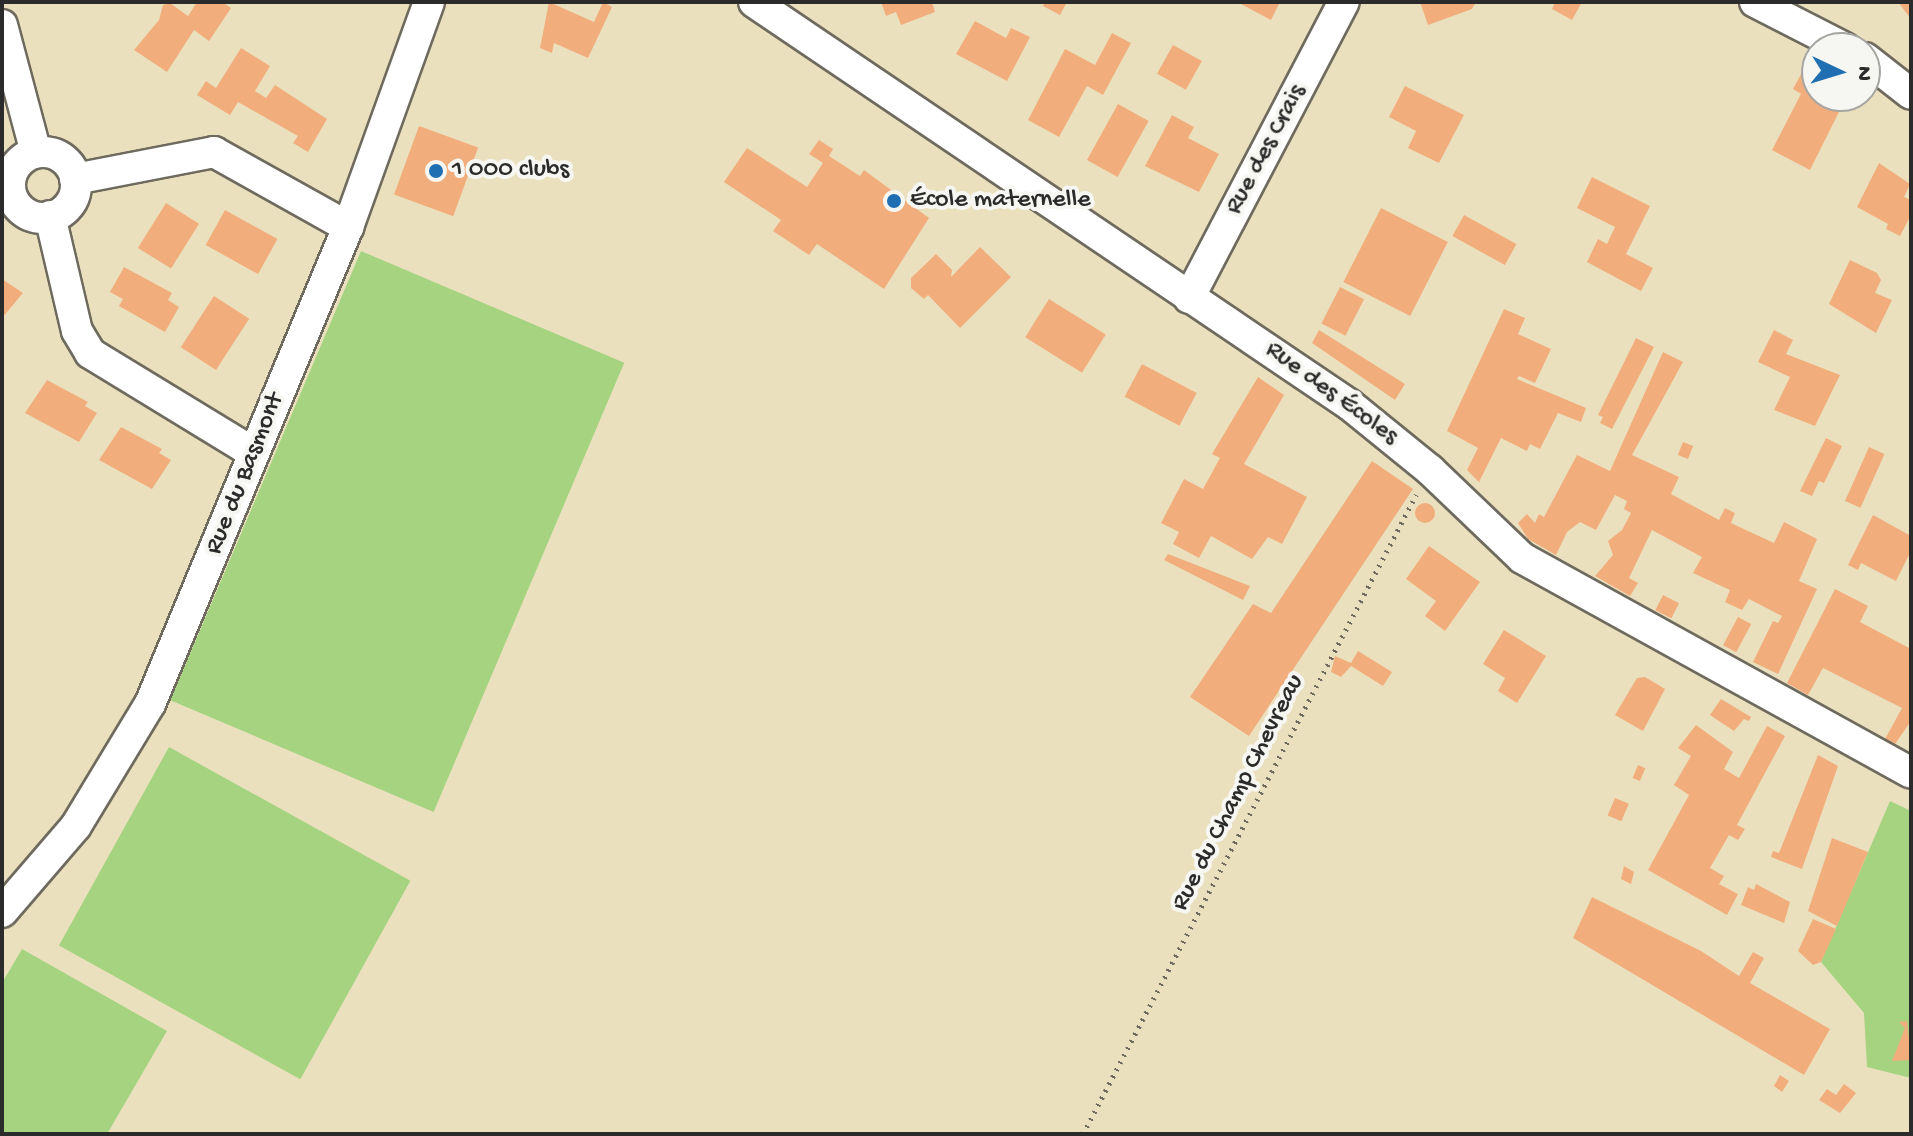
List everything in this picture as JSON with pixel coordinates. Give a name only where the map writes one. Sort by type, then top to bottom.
[{"type":"street","name":"Rue du Basmont","points":[[2,912],[76,826],[129,743],[348,227],[429,2]]},
{"type":"street","name":"Rue des Écoles","points":[[754,2],[1350,405],[1430,470],[1522,558],[1911,773]]},
{"type":"street","name":"Rue des Crais","points":[[1189,298],[1344,2]]},
{"type":"street","points":[[1755,2],[1814,32]]},
{"type":"street","points":[[2,25],[36,153]]},
{"type":"street","points":[[1881,71],[1911,94]]},
{"type":"street","points":[[75,179],[214,152],[348,227]]},
{"type":"street","points":[[36,153],[64,160],[75,179],[71,201],[50,216],[26,213],[6,193],[15,167],[36,153]]},
{"type":"street","points":[[50,216],[82,344],[103,363],[254,453]]},
{"type":"path","name":"Rue du Champ Chevreau","points":[[1083,1134],[1430,470]]},
{"type":"green space","points":[[361,251],[624,363],[434,812],[170,700]]},
{"type":"green space","points":[[169,747],[410,881],[300,1079],[59,946]]},
{"type":"green space","points":[[1890,801],[1911,811],[1911,1078],[1867,1067],[1864,1013],[1821,962]]},
{"type":"green space","points":[[22,949],[167,1031],[107,1134],[2,1134],[2,983]]},
{"type":"building","points":[[197,2],[222,2],[231,8],[209,41],[194,30],[167,72],[134,50],[159,20],[163,5],[170,3],[188,16]]},
{"type":"building","points":[[549,2],[594,22],[603,2],[612,7],[588,58],[554,43],[552,53],[540,48]]},
{"type":"building","points":[[881,2],[932,2],[935,12],[901,25],[896,12],[886,16]]},
{"type":"building","points":[[1045,2],[1067,2],[1060,15],[1043,6]]},
{"type":"building","points":[[1237,2],[1275,2],[1279,4],[1271,20]]},
{"type":"building","points":[[1420,2],[1476,2],[1472,9],[1428,25]]},
{"type":"building","points":[[1555,2],[1582,2],[1572,20],[1552,9]]},
{"type":"building","points":[[1898,2],[1911,2],[1911,19]]},
{"type":"building","points":[[975,21],[1006,38],[1011,28],[1030,37],[1007,81],[956,54]]},
{"type":"building","points":[[1112,33],[1131,43],[1103,95],[1087,86],[1059,137],[1028,120],[1065,49],[1095,65]]},
{"type":"building","points":[[1173,45],[1202,61],[1186,90],[1157,74]]},
{"type":"building","points":[[241,48],[270,66],[255,91],[266,98],[275,85],[327,119],[308,152],[293,143],[298,136],[238,102],[230,115],[197,95],[206,81],[216,88]]},
{"type":"building","points":[[1801,74],[1801,94],[1793,89]]},
{"type":"building","points":[[1405,86],[1464,115],[1439,163],[1408,148],[1416,131],[1389,117]]},
{"type":"building","points":[[1801,94],[1801,112],[1839,112],[1810,170],[1772,150]]},
{"type":"building","points":[[1118,104],[1149,121],[1118,177],[1087,160]]},
{"type":"building","points":[[1172,115],[1194,127],[1188,138],[1219,154],[1199,192],[1145,166]]},
{"type":"building","name":"1 000 clubs","points":[[419,126],[478,148],[453,216],[394,195]]},
{"type":"building","points":[[819,140],[833,149],[829,156],[860,176],[864,170],[929,218],[884,289],[817,244],[809,255],[773,231],[781,220],[724,182],[747,148],[807,187],[823,163],[809,154]]},
{"type":"building","points":[[1879,163],[1910,184],[1904,197],[1911,200],[1911,215],[1900,236],[1886,229],[1888,224],[1857,207]]},
{"type":"building","points":[[1592,177],[1650,206],[1626,254],[1653,268],[1641,291],[1587,262],[1598,239],[1607,244],[1615,227],[1577,208]]},
{"type":"building","points":[[166,203],[199,224],[171,269],[138,248]]},
{"type":"building","points":[[1381,208],[1448,242],[1410,316],[1343,282]]},
{"type":"building","points":[[225,210],[277,239],[258,274],[206,245]]},
{"type":"building","points":[[1464,215],[1516,244],[1505,265],[1452,236]]},
{"type":"building","points":[[980,247],[1011,277],[960,328],[928,295],[924,299],[911,288],[911,278],[936,254],[952,270],[951,277]]},
{"type":"building","points":[[1850,260],[1877,273],[1881,280],[1875,293],[1892,300],[1876,333],[1829,304]]},
{"type":"building","points":[[124,267],[172,293],[168,300],[179,307],[165,332],[119,306],[123,299],[110,292]]},
{"type":"building","points":[[2,279],[23,293],[2,318]]},
{"type":"building","points":[[1340,287],[1364,299],[1345,336],[1321,324]]},
{"type":"building","points":[[214,296],[249,319],[216,370],[181,347]]},
{"type":"building","points":[[1049,299],[1106,335],[1082,373],[1025,337]]},
{"type":"building","points":[[1504,309],[1525,318],[1518,334],[1551,349],[1535,383],[1519,376],[1517,379],[1586,408],[1581,422],[1558,413],[1540,449],[1530,444],[1527,451],[1501,438],[1479,482],[1467,470],[1478,448],[1447,431]]},
{"type":"building","points":[[1319,330],[1405,384],[1395,400],[1312,343]]},
{"type":"building","points":[[1774,330],[1793,340],[1786,354],[1840,375],[1815,426],[1774,410],[1790,377],[1758,362]]},
{"type":"building","points":[[1636,338],[1654,347],[1612,429],[1600,423],[1603,417],[1598,415]]},
{"type":"building","points":[[1663,352],[1683,362],[1632,455],[1679,477],[1671,494],[1719,520],[1725,508],[1735,513],[1731,523],[1774,543],[1784,522],[1817,539],[1799,581],[1817,589],[1778,674],[1753,662],[1773,621],[1778,623],[1782,616],[1749,599],[1742,610],[1725,602],[1730,590],[1693,573],[1702,557],[1652,530],[1629,578],[1638,583],[1630,596],[1595,576],[1613,555],[1608,541],[1622,530],[1631,513],[1624,509],[1627,501],[1615,495],[1596,530],[1580,522],[1567,532],[1556,555],[1528,539],[1518,523],[1527,514],[1535,523],[1539,514],[1544,517],[1577,455],[1610,471]]},
{"type":"building","points":[[1142,364],[1197,393],[1179,426],[1125,397]]},
{"type":"building","points":[[1258,377],[1284,395],[1244,464],[1307,497],[1282,544],[1268,537],[1252,559],[1211,536],[1199,558],[1173,544],[1179,532],[1161,523],[1184,479],[1203,489],[1220,458],[1212,454]]},
{"type":"building","points":[[47,380],[88,402],[85,406],[97,413],[79,442],[25,413]]},
{"type":"building","points":[[121,427],[162,449],[159,453],[171,460],[152,489],[99,460]]},
{"type":"building","points":[[1826,438],[1842,446],[1824,483],[1819,481],[1812,496],[1800,491]]},
{"type":"building","points":[[1683,442],[1693,446],[1688,459],[1678,455]]},
{"type":"building","points":[[1869,447],[1885,454],[1861,508],[1845,501]]},
{"type":"building","points":[[1372,461],[1413,489],[1249,736],[1190,697],[1253,604],[1271,613]]},
{"type":"building","points":[[1425,503],[1432,506],[1435,513],[1432,520],[1425,523],[1418,520],[1415,513],[1418,506]]},
{"type":"building","points":[[1873,515],[1911,536],[1911,551],[1896,581],[1861,563],[1858,570],[1848,565]]},
{"type":"building","points":[[1429,546],[1480,582],[1445,631],[1425,616],[1436,601],[1406,579]]},
{"type":"building","points":[[1168,554],[1250,586],[1243,600],[1164,560]]},
{"type":"building","points":[[1835,589],[1868,606],[1860,622],[1911,649],[1911,721],[1895,744],[1885,739],[1902,708],[1823,668],[1808,695],[1787,683]]},
{"type":"building","points":[[1663,595],[1679,603],[1671,618],[1655,610]]},
{"type":"building","points":[[1738,617],[1751,624],[1736,652],[1723,645]]},
{"type":"building","points":[[1504,630],[1546,656],[1517,703],[1498,691],[1505,678],[1483,664]]},
{"type":"building","points":[[1358,651],[1392,672],[1383,686],[1351,666],[1341,677],[1331,672],[1335,656],[1351,663]]},
{"type":"building","points":[[1645,677],[1665,689],[1643,731],[1615,715],[1637,678]]},
{"type":"building","points":[[1721,699],[1751,717],[1749,721],[1744,719],[1734,731],[1710,715]]},
{"type":"building","points":[[1696,725],[1733,752],[1724,769],[1739,778],[1767,726],[1785,736],[1737,825],[1745,829],[1738,840],[1729,835],[1710,868],[1724,876],[1719,884],[1738,894],[1727,915],[1648,870],[1689,795],[1674,785],[1691,756],[1678,748]]},
{"type":"building","points":[[1818,755],[1838,766],[1802,869],[1771,857],[1773,851],[1779,853]]},
{"type":"building","points":[[1638,765],[1645,768],[1640,781],[1633,778]]},
{"type":"building","points":[[1615,798],[1629,804],[1621,821],[1608,815]]},
{"type":"building","points":[[1832,838],[1868,852],[1837,926],[1808,911]]},
{"type":"building","points":[[1624,866],[1634,872],[1631,884],[1621,879]]},
{"type":"building","points":[[1756,884],[1790,902],[1784,923],[1741,905],[1748,887],[1754,890]]},
{"type":"building","points":[[1592,897],[1701,951],[1739,976],[1753,952],[1764,958],[1750,983],[1830,1029],[1804,1075],[1573,938]]},
{"type":"building","points":[[1813,919],[1836,929],[1821,962],[1813,965],[1798,951]]},
{"type":"building","points":[[1907,1021],[1911,1060],[1892,1061],[1905,1028],[1899,1022]]},
{"type":"building","points":[[1780,1075],[1789,1081],[1782,1092],[1774,1086]]},
{"type":"building","points":[[1844,1084],[1856,1093],[1840,1113],[1819,1100],[1827,1089],[1836,1095]]},
{"type":"place","name":"1 000 clubs","points":[[436,171]]},
{"type":"place","name":"École maternelle","points":[[894,201]]}]
